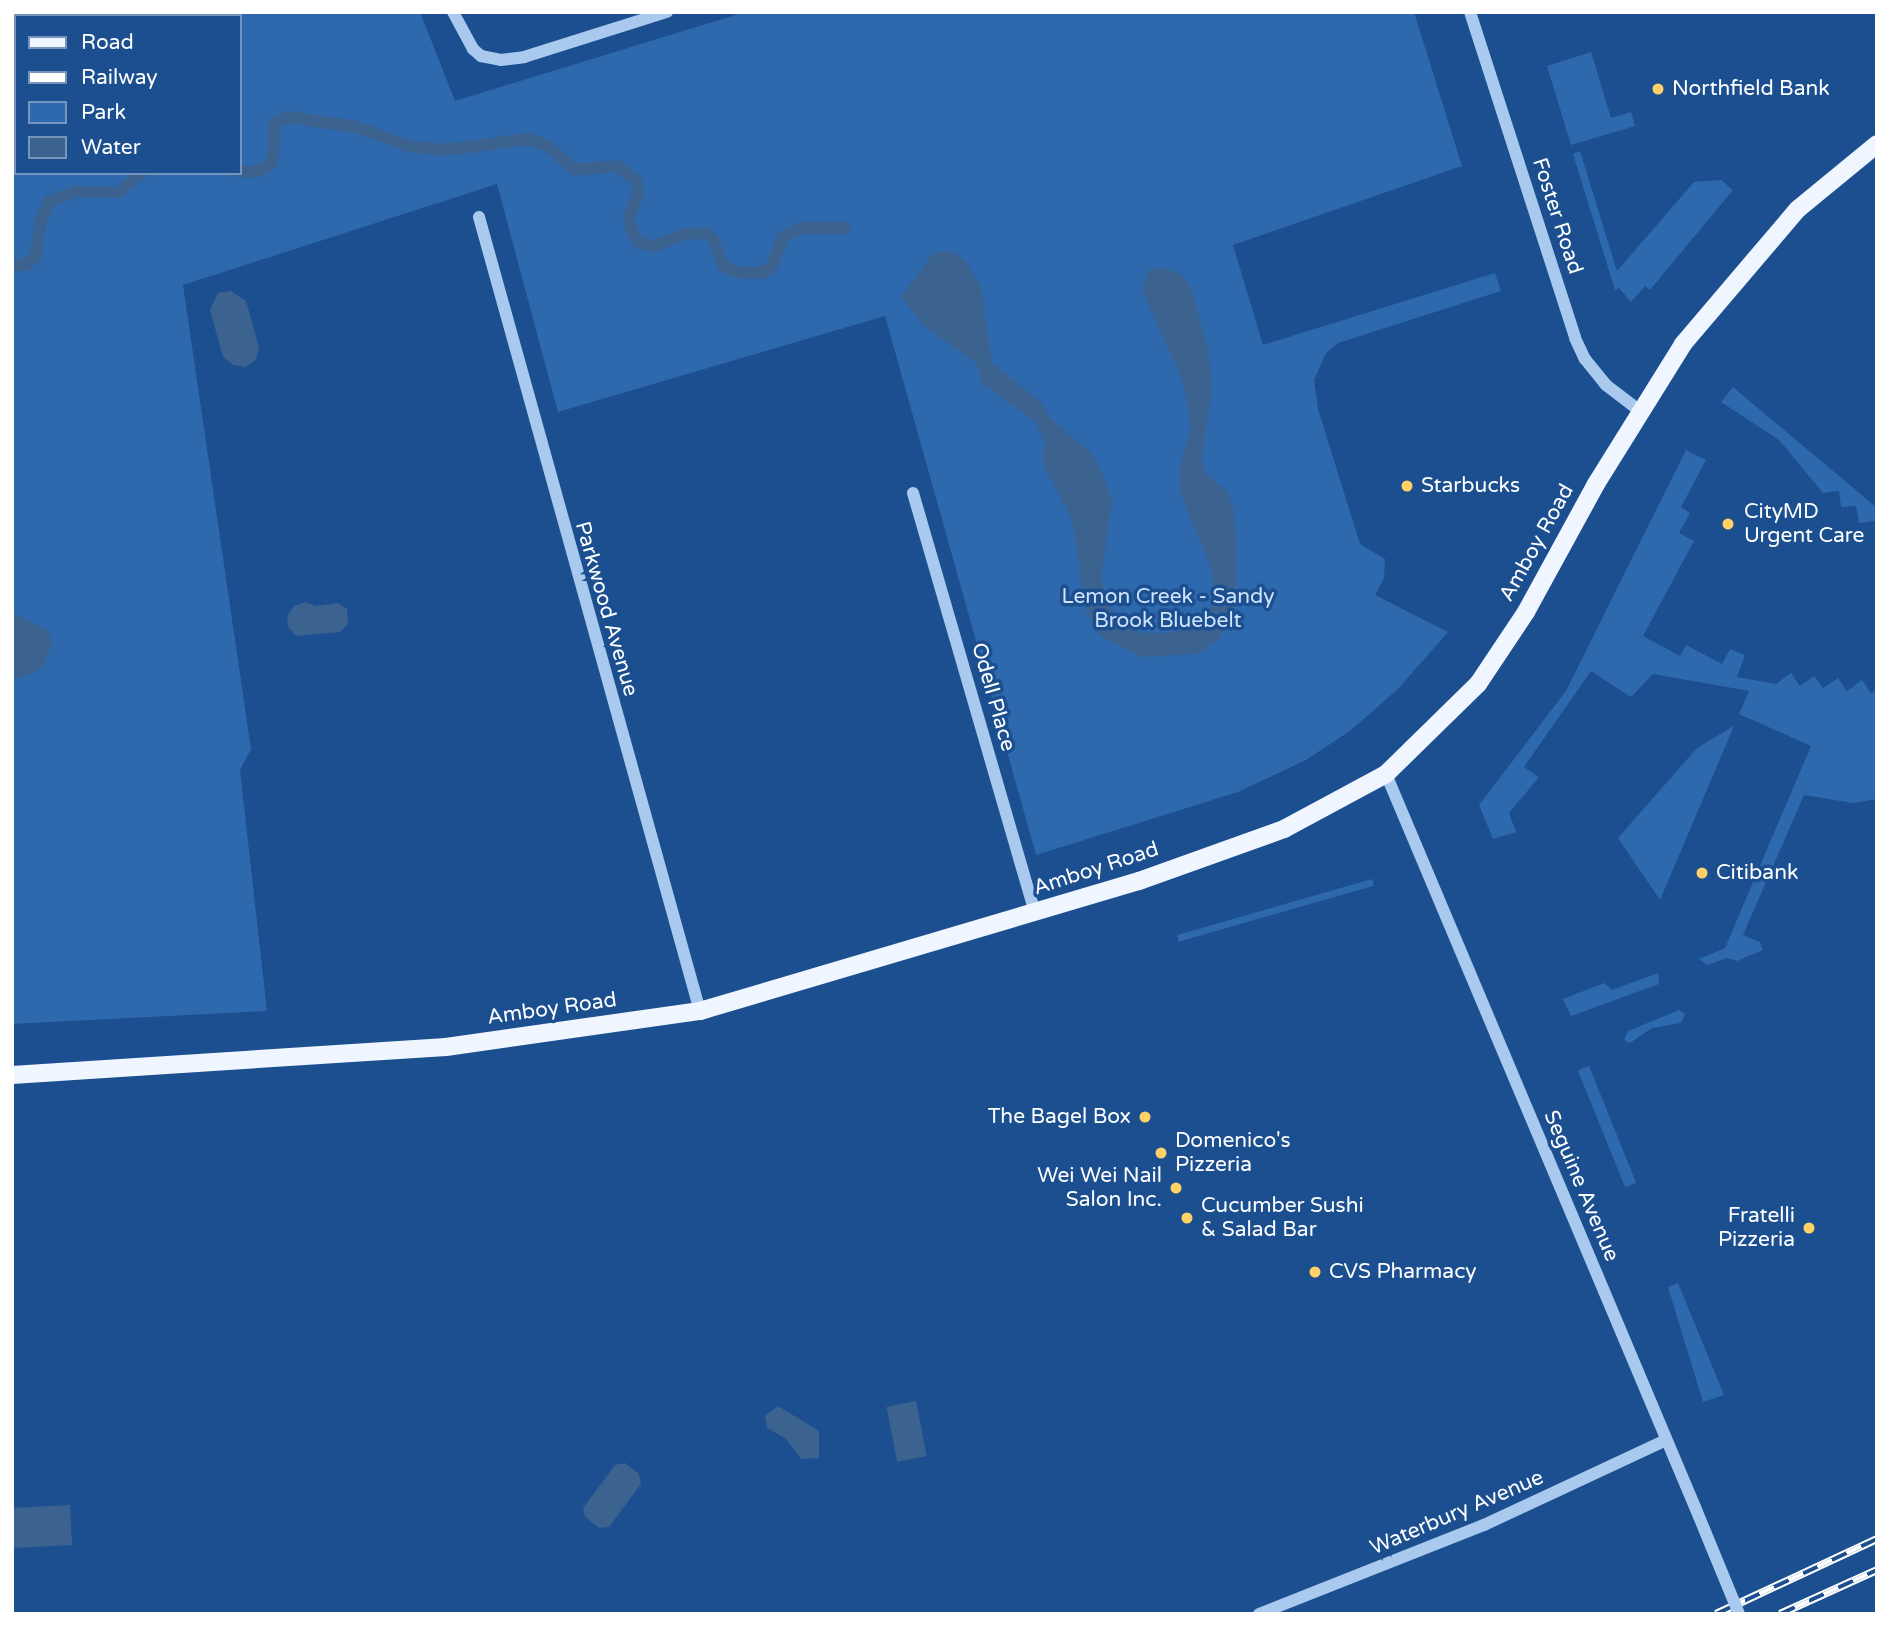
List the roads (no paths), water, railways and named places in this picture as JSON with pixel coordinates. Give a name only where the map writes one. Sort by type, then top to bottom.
[{"type":"main road","name":"Amboy Road","points":[[12,1074],[446,1047],[699,1011],[1035,912],[1284,829],[1386,774],[1461,702],[1505,646],[1640,411],[1683,344],[1747,265],[1798,209],[1877,144]]},
{"type":"street","points":[[453,12],[465,41],[481,56],[524,57],[667,12]]},
{"type":"street","name":"Foster Road","points":[[1470,12],[1575,338],[1585,359],[1606,385],[1640,411]]},
{"type":"street","name":"Parkwood Avenue","points":[[479,217],[699,1011]]},
{"type":"street","name":"Odell Place","points":[[913,493],[1035,912]]},
{"type":"street","name":"Seguine Avenue","points":[[1386,774],[1739,1614]]},
{"type":"street","name":"Waterbury Avenue","points":[[1259,1614],[1484,1525],[1666,1440]]},
{"type":"water","points":[[951,251],[965,260],[981,287],[992,363],[1040,401],[1050,418],[1090,452],[1102,473],[1112,500],[1101,579],[1108,606],[1123,623],[1144,633],[1170,633],[1194,627],[1208,619],[1214,594],[1212,570],[1180,492],[1179,468],[1191,428],[1183,382],[1141,288],[1150,269],[1163,268],[1179,273],[1190,285],[1208,349],[1212,386],[1202,459],[1205,472],[1228,493],[1234,510],[1237,558],[1234,612],[1218,640],[1197,654],[1142,657],[1100,636],[1086,611],[1072,519],[1043,464],[1044,442],[1036,422],[982,383],[977,364],[923,325],[901,297],[934,252]]},
{"type":"water","points":[[231,291],[246,301],[259,347],[256,360],[245,367],[233,365],[223,357],[210,310],[218,293]]},
{"type":"water","points":[[305,602],[316,606],[338,603],[347,609],[348,624],[340,632],[296,636],[288,627],[287,616],[294,606]]},
{"type":"water","points":[[12,606],[14,614],[48,631],[52,645],[42,668],[22,678],[12,677]]},
{"type":"water","points":[[916,1401],[927,1456],[897,1462],[887,1407]]},
{"type":"water","points":[[778,1406],[819,1431],[819,1458],[801,1459],[786,1439],[767,1428],[765,1416]]},
{"type":"water","points":[[625,1463],[639,1474],[641,1484],[609,1527],[599,1528],[585,1517],[583,1508],[615,1465]]},
{"type":"water","points":[[70,1505],[72,1545],[14,1548],[12,1508]]},
{"type":"waterway","points":[[242,172],[260,171],[272,162],[275,123],[286,117],[357,127],[408,146],[445,150],[528,139],[548,146],[576,170],[617,166],[636,181],[638,194],[629,216],[632,232],[640,243],[654,246],[685,234],[705,233],[713,239],[723,266],[736,272],[762,273],[772,266],[783,237],[800,228],[845,228]]},
{"type":"waterway","points":[[12,265],[25,265],[35,257],[41,220],[50,201],[75,192],[119,192],[140,175]]},
{"type":"railway","points":[[1716,1614],[1877,1539]]},
{"type":"railway","points":[[1780,1614],[1877,1570]]},
{"type":"place","name":"Northfield Bank","points":[[1658,89]]},
{"type":"place","name":"Starbucks","points":[[1407,486]]},
{"type":"place","name":"CityMD Urgent Care","points":[[1728,524]]},
{"type":"place","name":"Citibank","points":[[1702,873]]},
{"type":"place","name":"The Bagel Box","points":[[1145,1117]]},
{"type":"place","name":"Domenico's Pizzeria","points":[[1161,1153]]},
{"type":"place","name":"Wei Wei Nail Salon Inc.","points":[[1176,1188]]},
{"type":"place","name":"Cucumber Sushi & Salad Bar","points":[[1187,1218]]},
{"type":"place","name":"Fratelli Pizzeria","points":[[1809,1228]]},
{"type":"place","name":"CVS Pharmacy","points":[[1315,1272]]},
{"type":"park label","name":"Lemon Creek - Sandy Brook Bluebelt","points":[[1168,609]]}]
